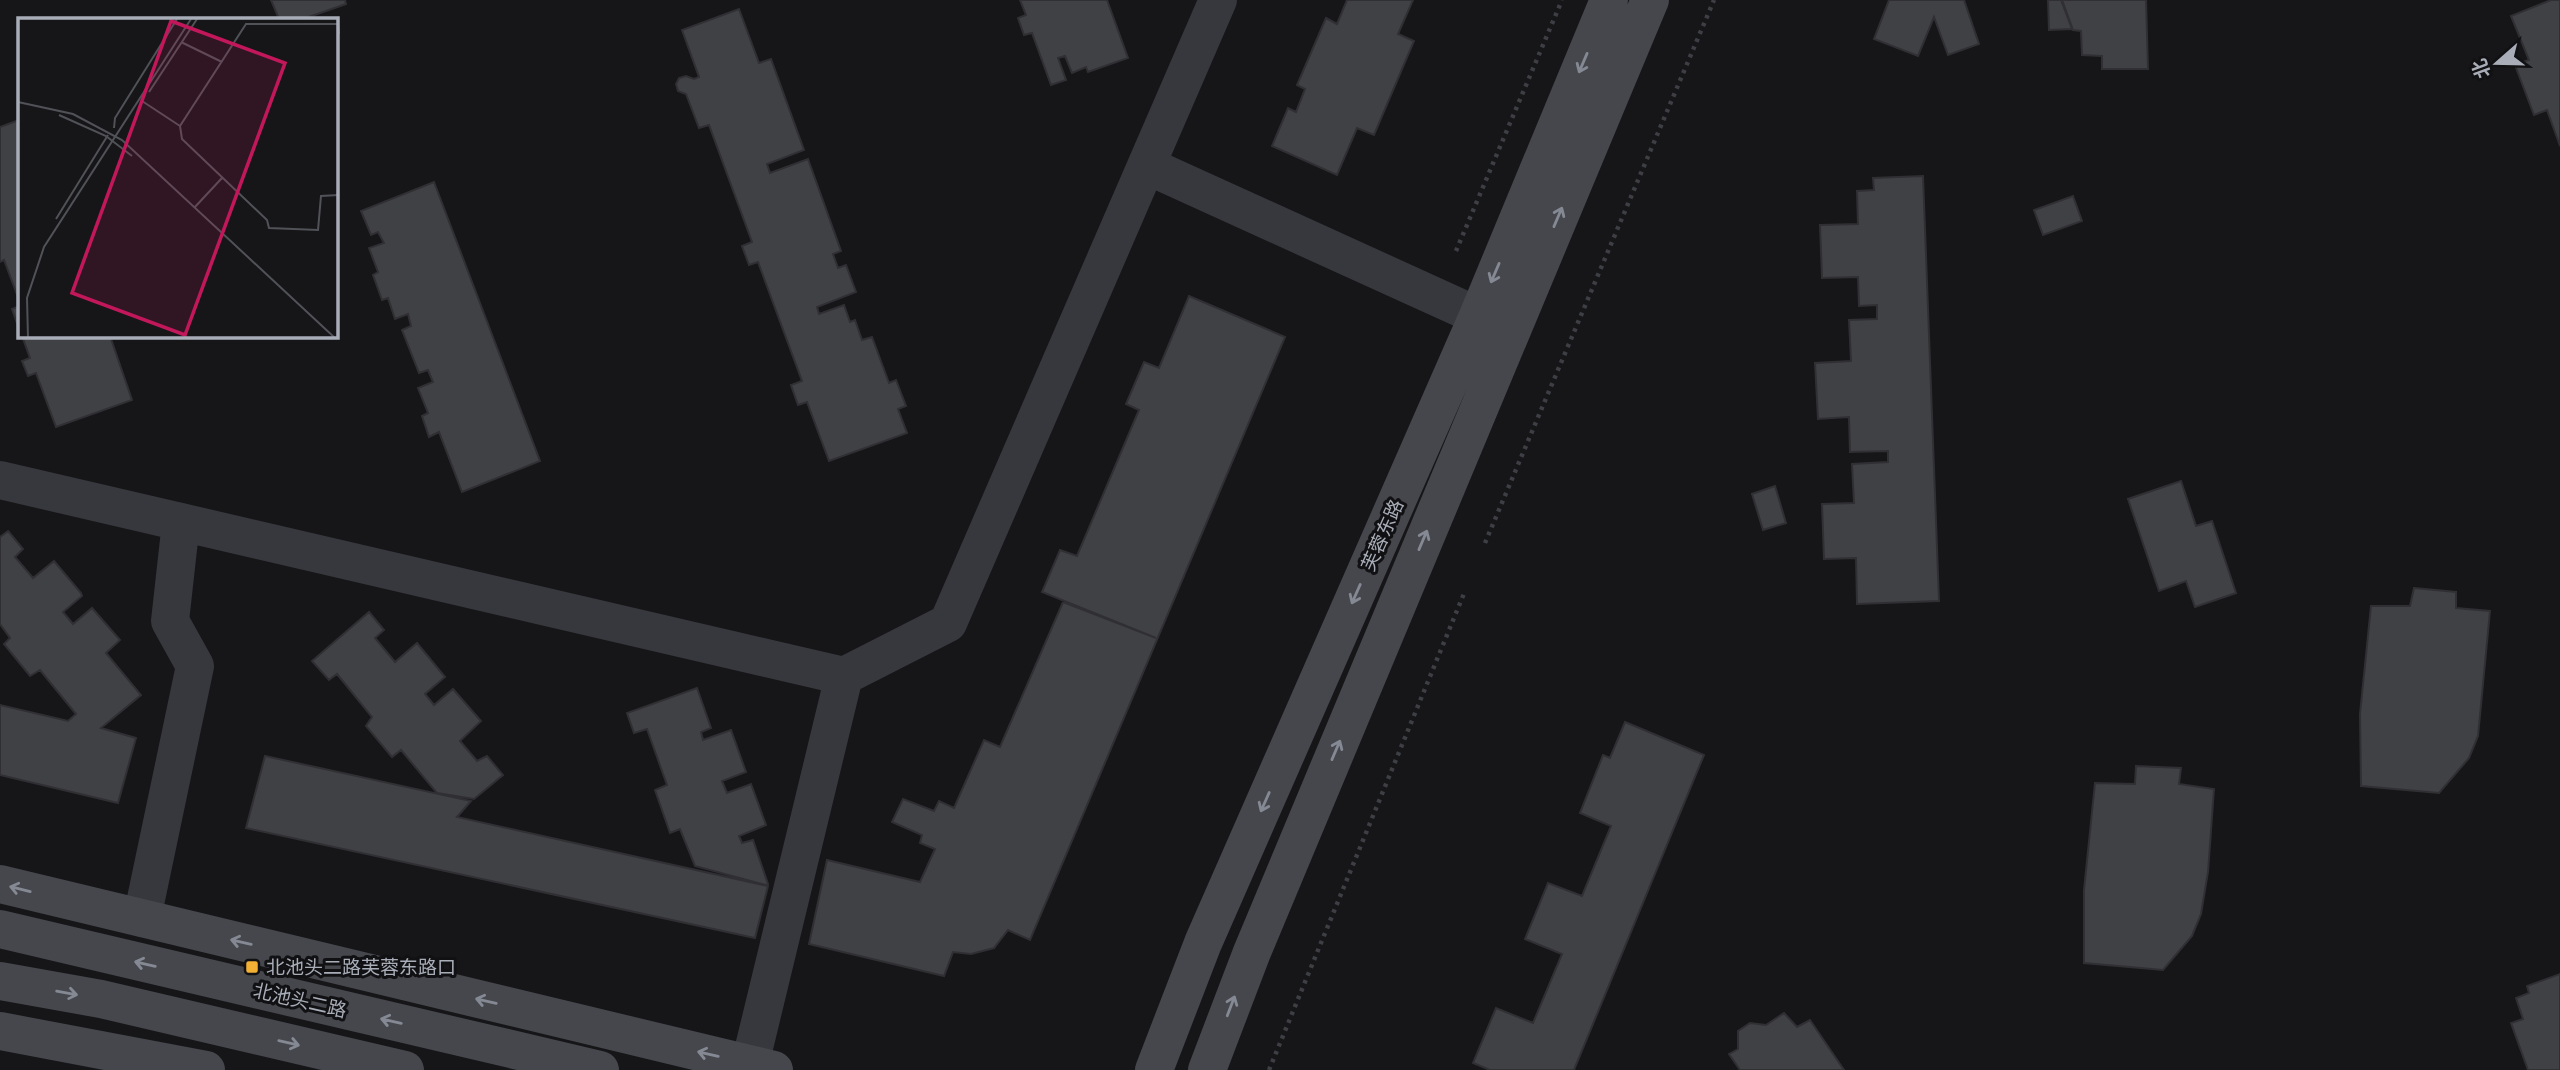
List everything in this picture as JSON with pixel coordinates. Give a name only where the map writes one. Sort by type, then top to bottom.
[{"type":"main road","name":"芙蓉东路","points":[[1154,1070],[1203,943],[1478,316],[1609,0]]},
{"type":"main road","name":"芙蓉东路","points":[[1207,1070],[1257,939],[1650,0]]},
{"type":"main road","points":[[0,884],[762,1067]]},
{"type":"main road","name":"北池头二路","points":[[0,929],[600,1070]]},
{"type":"main road","points":[[0,981],[101,999],[405,1070]]},
{"type":"main road","points":[[0,1031],[206,1070]]},
{"type":"street","points":[[0,480],[844,676],[948,623],[1218,0]]},
{"type":"street","points":[[1148,166],[1478,316]]},
{"type":"street","points":[[142,918],[195,666],[170,621],[181,522]]},
{"type":"street","points":[[762,1067],[844,676]]},
{"type":"path","points":[[1456,251],[1562,0]]},
{"type":"path","points":[[1485,543],[1714,0]]},
{"type":"path","points":[[1269,1070],[1465,591]]},
{"type":"building","points":[[271,0],[345,0],[346,4],[306,18],[279,18]]},
{"type":"building","points":[[1020,0],[1107,0],[1128,58],[1088,72],[1086,67],[1072,73],[1065,56],[1058,58],[1066,80],[1051,85],[1032,33],[1024,35],[1018,18],[1026,15]]},
{"type":"building","points":[[1347,0],[1413,0],[1398,34],[1414,41],[1374,135],[1357,128],[1337,175],[1272,146],[1288,108],[1296,112],[1305,89],[1297,85],[1326,18],[1337,24]]},
{"type":"building","points":[[1889,0],[1964,0],[1979,44],[1948,55],[1934,17],[1918,56],[1874,39]]},
{"type":"building","points":[[2048,0],[2061,0],[2072,29],[2049,30]]},
{"type":"building","points":[[2062,0],[2146,0],[2148,69],[2102,69],[2102,56],[2082,55],[2081,31],[2073,30]]},
{"type":"building","points":[[2551,0],[2560,0],[2560,146],[2547,110],[2534,115],[2515,65],[2529,60],[2511,16]]},
{"type":"building","points":[[739,9],[759,63],[771,59],[804,150],[767,164],[770,173],[808,159],[841,251],[833,254],[838,268],[846,265],[856,292],[817,307],[819,314],[844,305],[850,322],[855,320],[862,340],[872,337],[889,383],[896,380],[906,406],[898,409],[907,433],[829,461],[807,402],[798,405],[791,385],[802,381],[758,262],[749,265],[742,246],[752,242],[709,125],[699,128],[686,94],[678,91],[676,84],[679,78],[699,77],[682,30]]},
{"type":"building","points":[[18,120],[18,297],[4,260],[0,262],[0,127]]},
{"type":"building","points":[[1923,176],[1939,601],[1857,604],[1856,558],[1824,559],[1822,504],[1854,503],[1852,464],[1888,462],[1888,451],[1850,452],[1849,417],[1818,419],[1815,363],[1851,361],[1849,320],[1877,319],[1877,305],[1859,306],[1858,277],[1822,278],[1820,225],[1858,224],[1857,191],[1874,190],[1873,178]]},
{"type":"building","points":[[434,182],[540,461],[462,492],[439,432],[429,437],[422,416],[428,413],[418,388],[433,382],[428,370],[419,373],[402,330],[411,326],[408,314],[395,319],[388,298],[382,300],[373,275],[378,272],[369,248],[384,243],[378,232],[371,235],[361,211]]},
{"type":"building","points":[[2073,196],[2082,221],[2043,235],[2034,210]]},
{"type":"building","points":[[1189,296],[1285,337],[1030,940],[1008,930],[994,948],[971,954],[953,952],[944,976],[809,944],[827,860],[920,882],[935,849],[920,843],[922,835],[892,822],[903,799],[934,811],[939,801],[954,808],[984,740],[1000,747],[1063,602],[1156,638],[1042,592],[1060,550],[1077,556],[1139,410],[1126,404],[1144,362],[1159,368]]},
{"type":"building","points":[[18,306],[18,326],[12,309]]},
{"type":"building","points":[[23,338],[111,338],[132,400],[56,427],[36,373],[28,376],[22,361],[30,358]]},
{"type":"building","points":[[2181,481],[2196,526],[2212,521],[2236,593],[2195,607],[2186,581],[2159,591],[2128,499]]},
{"type":"building","points":[[1775,486],[1786,523],[1763,530],[1752,494]]},
{"type":"building","points":[[8,531],[23,549],[15,557],[33,578],[54,561],[81,593],[82,596],[63,612],[73,624],[92,608],[120,640],[106,653],[141,695],[101,728],[136,738],[118,803],[0,775],[0,705],[68,721],[76,714],[40,670],[30,676],[4,644],[10,638],[0,624],[0,537]]},
{"type":"building","points":[[2414,588],[2456,592],[2456,608],[2490,611],[2478,736],[2469,758],[2439,793],[2361,786],[2360,714],[2371,606],[2410,606]]},
{"type":"building","points":[[369,612],[384,630],[375,638],[395,662],[417,643],[445,677],[425,694],[434,705],[453,689],[481,721],[460,741],[477,761],[487,756],[503,775],[474,799],[437,793],[401,750],[392,757],[366,726],[372,717],[337,674],[329,680],[312,661]]},
{"type":"building","points":[[697,688],[711,728],[701,732],[703,740],[731,730],[746,772],[722,781],[727,793],[751,784],[766,825],[739,836],[742,843],[753,840],[768,884],[766,885],[695,866],[680,829],[670,833],[655,790],[667,785],[647,729],[634,733],[627,713]]},
{"type":"building","points":[[1625,722],[1704,755],[1574,1070],[1490,1070],[1473,1063],[1496,1008],[1533,1023],[1562,954],[1525,939],[1548,883],[1582,896],[1611,826],[1580,813],[1603,755],[1610,758]]},
{"type":"building","points":[[265,756],[471,801],[457,817],[768,886],[755,938],[246,828]]},
{"type":"building","points":[[2136,766],[2181,768],[2179,784],[2214,789],[2208,872],[2201,914],[2192,936],[2163,970],[2084,963],[2084,890],[2095,783],[2135,784]]},
{"type":"building","points":[[2560,974],[2560,1070],[2528,1070],[2511,1023],[2523,1019],[2516,998],[2529,993],[2527,986]]},
{"type":"building","points":[[1784,1013],[1797,1027],[1810,1020],[1844,1070],[1740,1070],[1729,1054],[1738,1049],[1738,1031],[1750,1023],[1766,1025]]},
{"type":"place","name":"北池头二路芙蓉东路口","points":[[252,967]]}]
